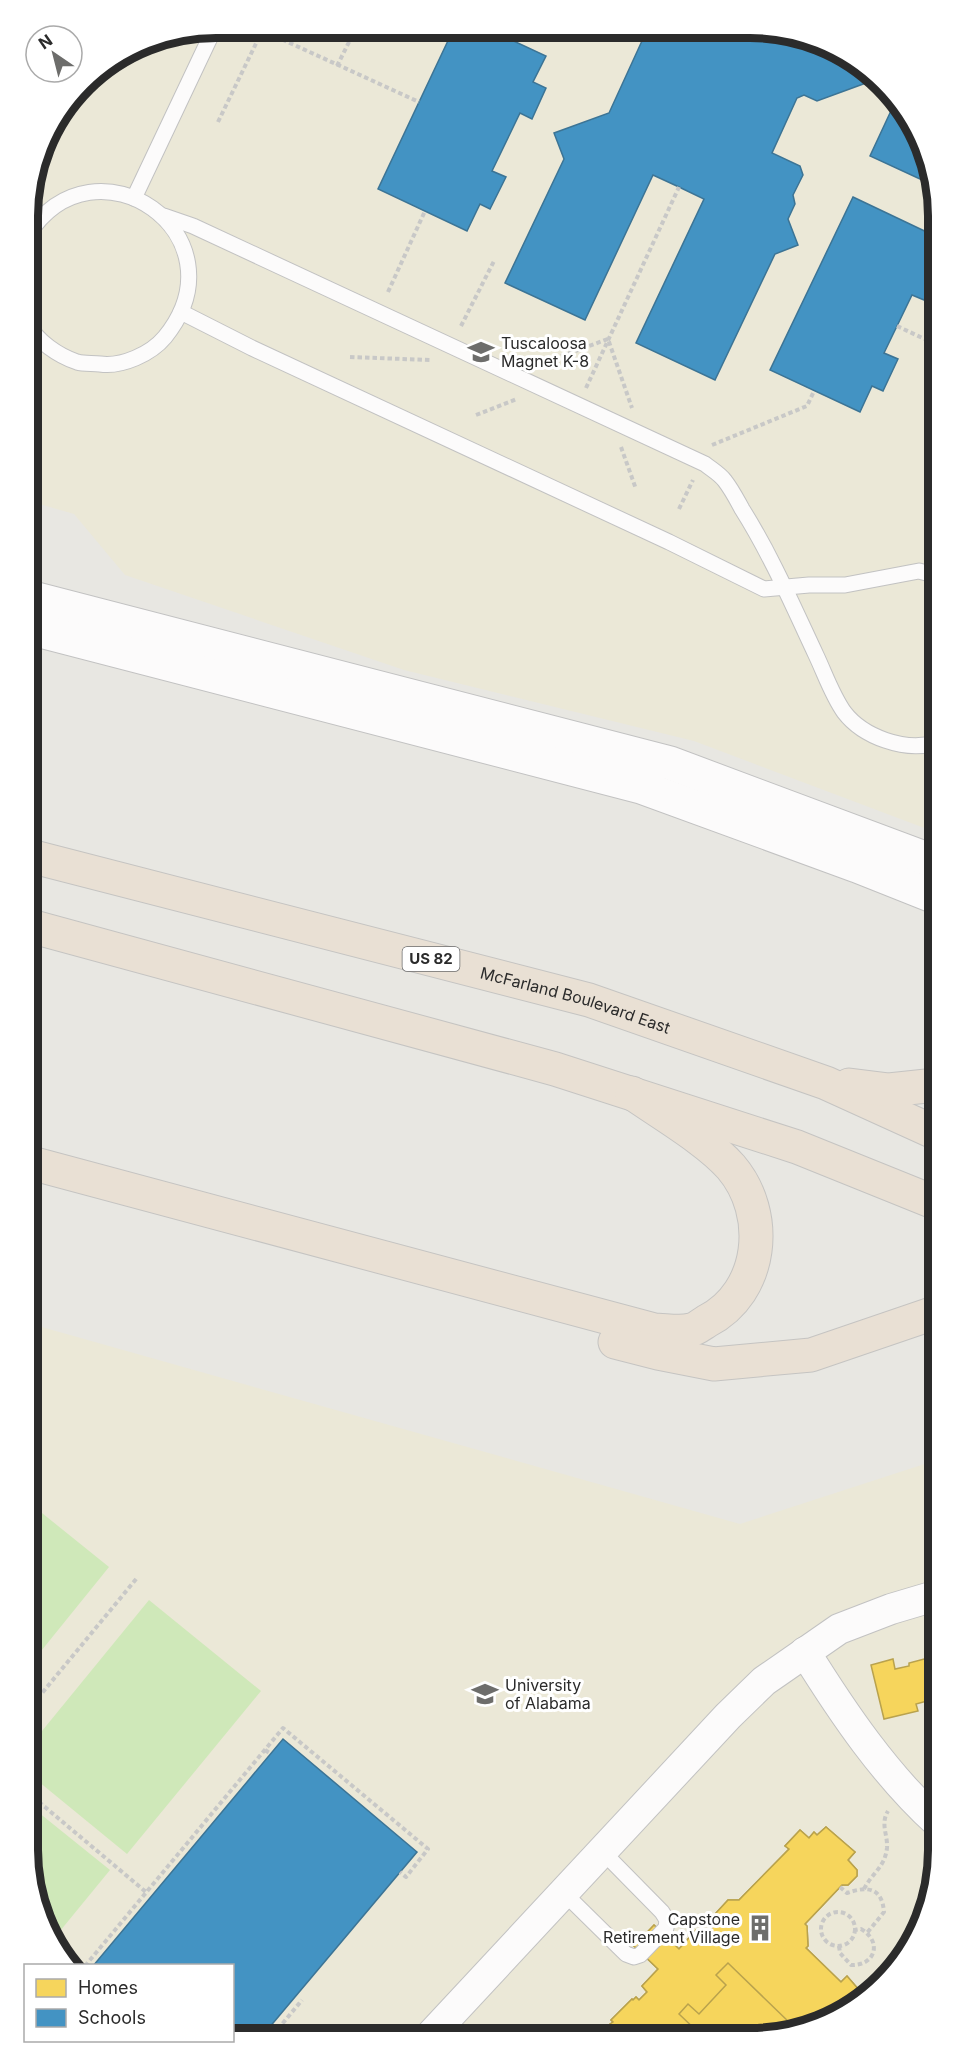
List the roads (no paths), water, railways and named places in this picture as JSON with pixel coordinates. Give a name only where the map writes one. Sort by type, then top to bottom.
[{"type":"highway","name":"McFarland Boulevard East","points":[[38,858],[589,1000],[826,1083],[928,1129]]},
{"type":"highway","points":[[38,928],[555,1069],[797,1147],[928,1200]]},
{"type":"highway","points":[[826,1083],[889,1090],[928,1086]]},
{"type":"highway","points":[[38,1165],[654,1330],[691,1330],[722,1314],[746,1284],[754,1258],[757,1224],[748,1194],[731,1167],[707,1145],[632,1093]]},
{"type":"highway","points":[[38,1188],[658,1353],[714,1364],[811,1355],[928,1315]]},
{"type":"street","points":[[38,599],[670,763],[928,859]]},
{"type":"street","points":[[38,630],[641,787],[928,894]]},
{"type":"street","points":[[438,2028],[735,1709],[764,1681],[839,1629],[928,1598]]},
{"type":"street","points":[[804,1652],[868,1744],[906,1792],[928,1813]]},
{"type":"lane","points":[[134,198],[209,38]]},
{"type":"lane","points":[[38,211],[86,192],[114,192],[141,200],[164,216],[193,226],[705,464],[724,480],[753,527],[845,713],[872,734],[892,742],[910,746],[928,744]]},
{"type":"lane","points":[[38,336],[51,349],[78,362],[107,365],[135,358],[160,342],[178,320],[188,294],[188,266],[180,239],[164,216]]},
{"type":"lane","points":[[181,312],[252,348],[669,542],[764,589],[845,585],[919,571],[928,573]]},
{"type":"lane","points":[[564,1892],[626,1954],[634,1957],[640,1955],[666,1928],[667,1920],[662,1912],[602,1851]]},
{"type":"place","name":"Tuscaloosa Magnet K-8","points":[[481,352]]},
{"type":"place","name":"University of Alabama","points":[[485,1694]]},
{"type":"place","name":"Capstone Retirement Village","points":[[760,1928]]}]
